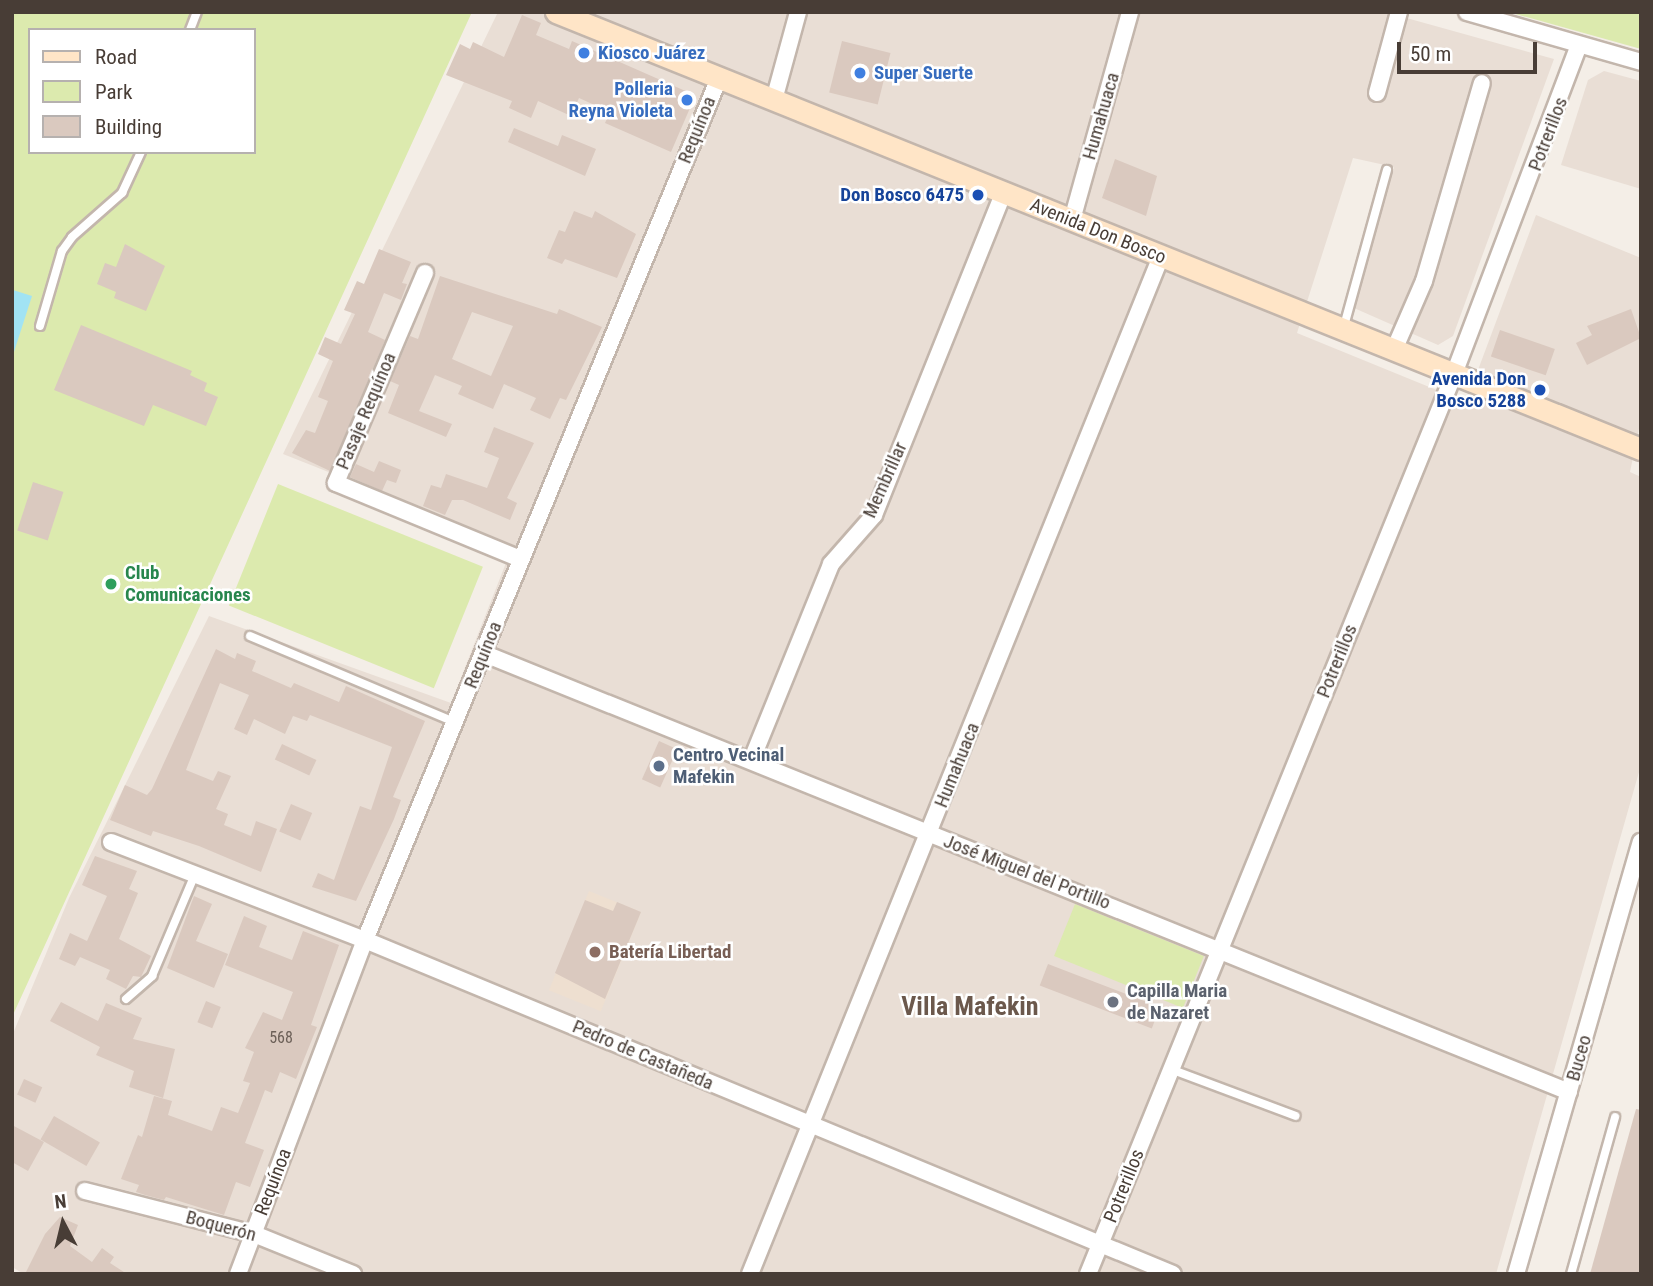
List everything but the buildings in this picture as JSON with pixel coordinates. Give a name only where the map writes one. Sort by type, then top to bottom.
[{"type":"main road","name":"Avenida Don Bosco","points":[[556,12],[1641,449]]},
{"type":"street","points":[[774,100],[799,12]]},
{"type":"street","name":"Humahuaca","points":[[1072,220],[1130,12]]},
{"type":"street","points":[[1377,93],[1399,12]]},
{"type":"street","points":[[1466,12],[1502,17],[1579,45],[1641,62]]},
{"type":"street","name":"Potrerillos","points":[[1088,1274],[1454,374],[1579,45]]},
{"type":"street","name":"Requínoa","points":[[239,1274],[365,940],[485,654],[520,559],[719,78]]},
{"type":"street","points":[[1395,350],[1424,281],[1482,83]]},
{"type":"street","name":"Membrillar","points":[[752,759],[831,564],[874,514],[1004,192]]},
{"type":"street","name":"Humahuaca","points":[[750,1274],[1161,256]]},
{"type":"street","name":"Pasaje Requínoa","points":[[425,272],[336,483],[520,559]]},
{"type":"street","name":"José Miguel del Portillo","points":[[485,654],[752,759],[929,834],[1220,948],[1569,1092]]},
{"type":"street","name":"Pedro de Castañeda","points":[[111,842],[365,940],[1173,1274]]},
{"type":"street","name":"Buceo","points":[[1516,1274],[1641,842]]},
{"type":"street","name":"Boquerón","points":[[85,1191],[254,1234],[352,1274]]},
{"type":"lane","points":[[40,326],[62,251],[72,237],[122,193],[140,154]]},
{"type":"lane","points":[[1343,329],[1387,170]]},
{"type":"lane","points":[[250,636],[455,722]]},
{"type":"lane","points":[[125,999],[152,975],[195,874]]},
{"type":"lane","points":[[1170,1069],[1296,1116]]},
{"type":"lane","points":[[1571,1274],[1615,1117]]},
{"type":"shaded area","points":[[498,12],[1385,12],[1554,59],[1453,336],[1438,345],[1354,308],[1394,167],[1353,158],[1297,333],[1466,402],[1536,215],[1641,258],[1641,419],[1630,472],[1641,477],[1641,765],[1496,1274],[24,1274],[12,1267],[12,1036],[69,898],[209,616],[451,703],[513,545],[283,454]]},
{"type":"shaded area","points":[[1604,71],[1641,81],[1641,189],[1561,165],[1588,80]]},
{"type":"shaded area","name":"Batería Libertad","points":[[589,891],[641,912],[601,1011],[549,990]]},
{"type":"green space","name":"Club Comunicaciones","points":[[12,12],[472,12],[12,1017]]},
{"type":"green space","points":[[1512,12],[1641,12],[1641,49],[1512,13]]},
{"type":"green space","points":[[278,484],[483,567],[434,688],[229,605]]},
{"type":"green space","points":[[1075,904],[1204,956],[1183,1008],[1054,956]]},
{"type":"water","points":[[12,291],[32,296],[12,358]]},
{"type":"place","name":"Kiosco Juárez","points":[[584,53]]},
{"type":"place","name":"Super Suerte","points":[[860,73]]},
{"type":"place","name":"Polleria Reyna Violeta","points":[[687,100]]},
{"type":"place","name":"Don Bosco 6475","points":[[978,195]]},
{"type":"place","name":"Avenida Don Bosco 5288","points":[[1540,390]]},
{"type":"place","name":"Club Comunicaciones","points":[[111,584]]},
{"type":"place","name":"Centro Vecinal Mafekin","points":[[659,766]]},
{"type":"place","name":"Batería Libertad","points":[[595,952]]},
{"type":"place","name":"Capilla Maria de Nazaret","points":[[1113,1002]]},
{"type":"district","name":"Villa Mafekin","points":[[970,1007]]}]
